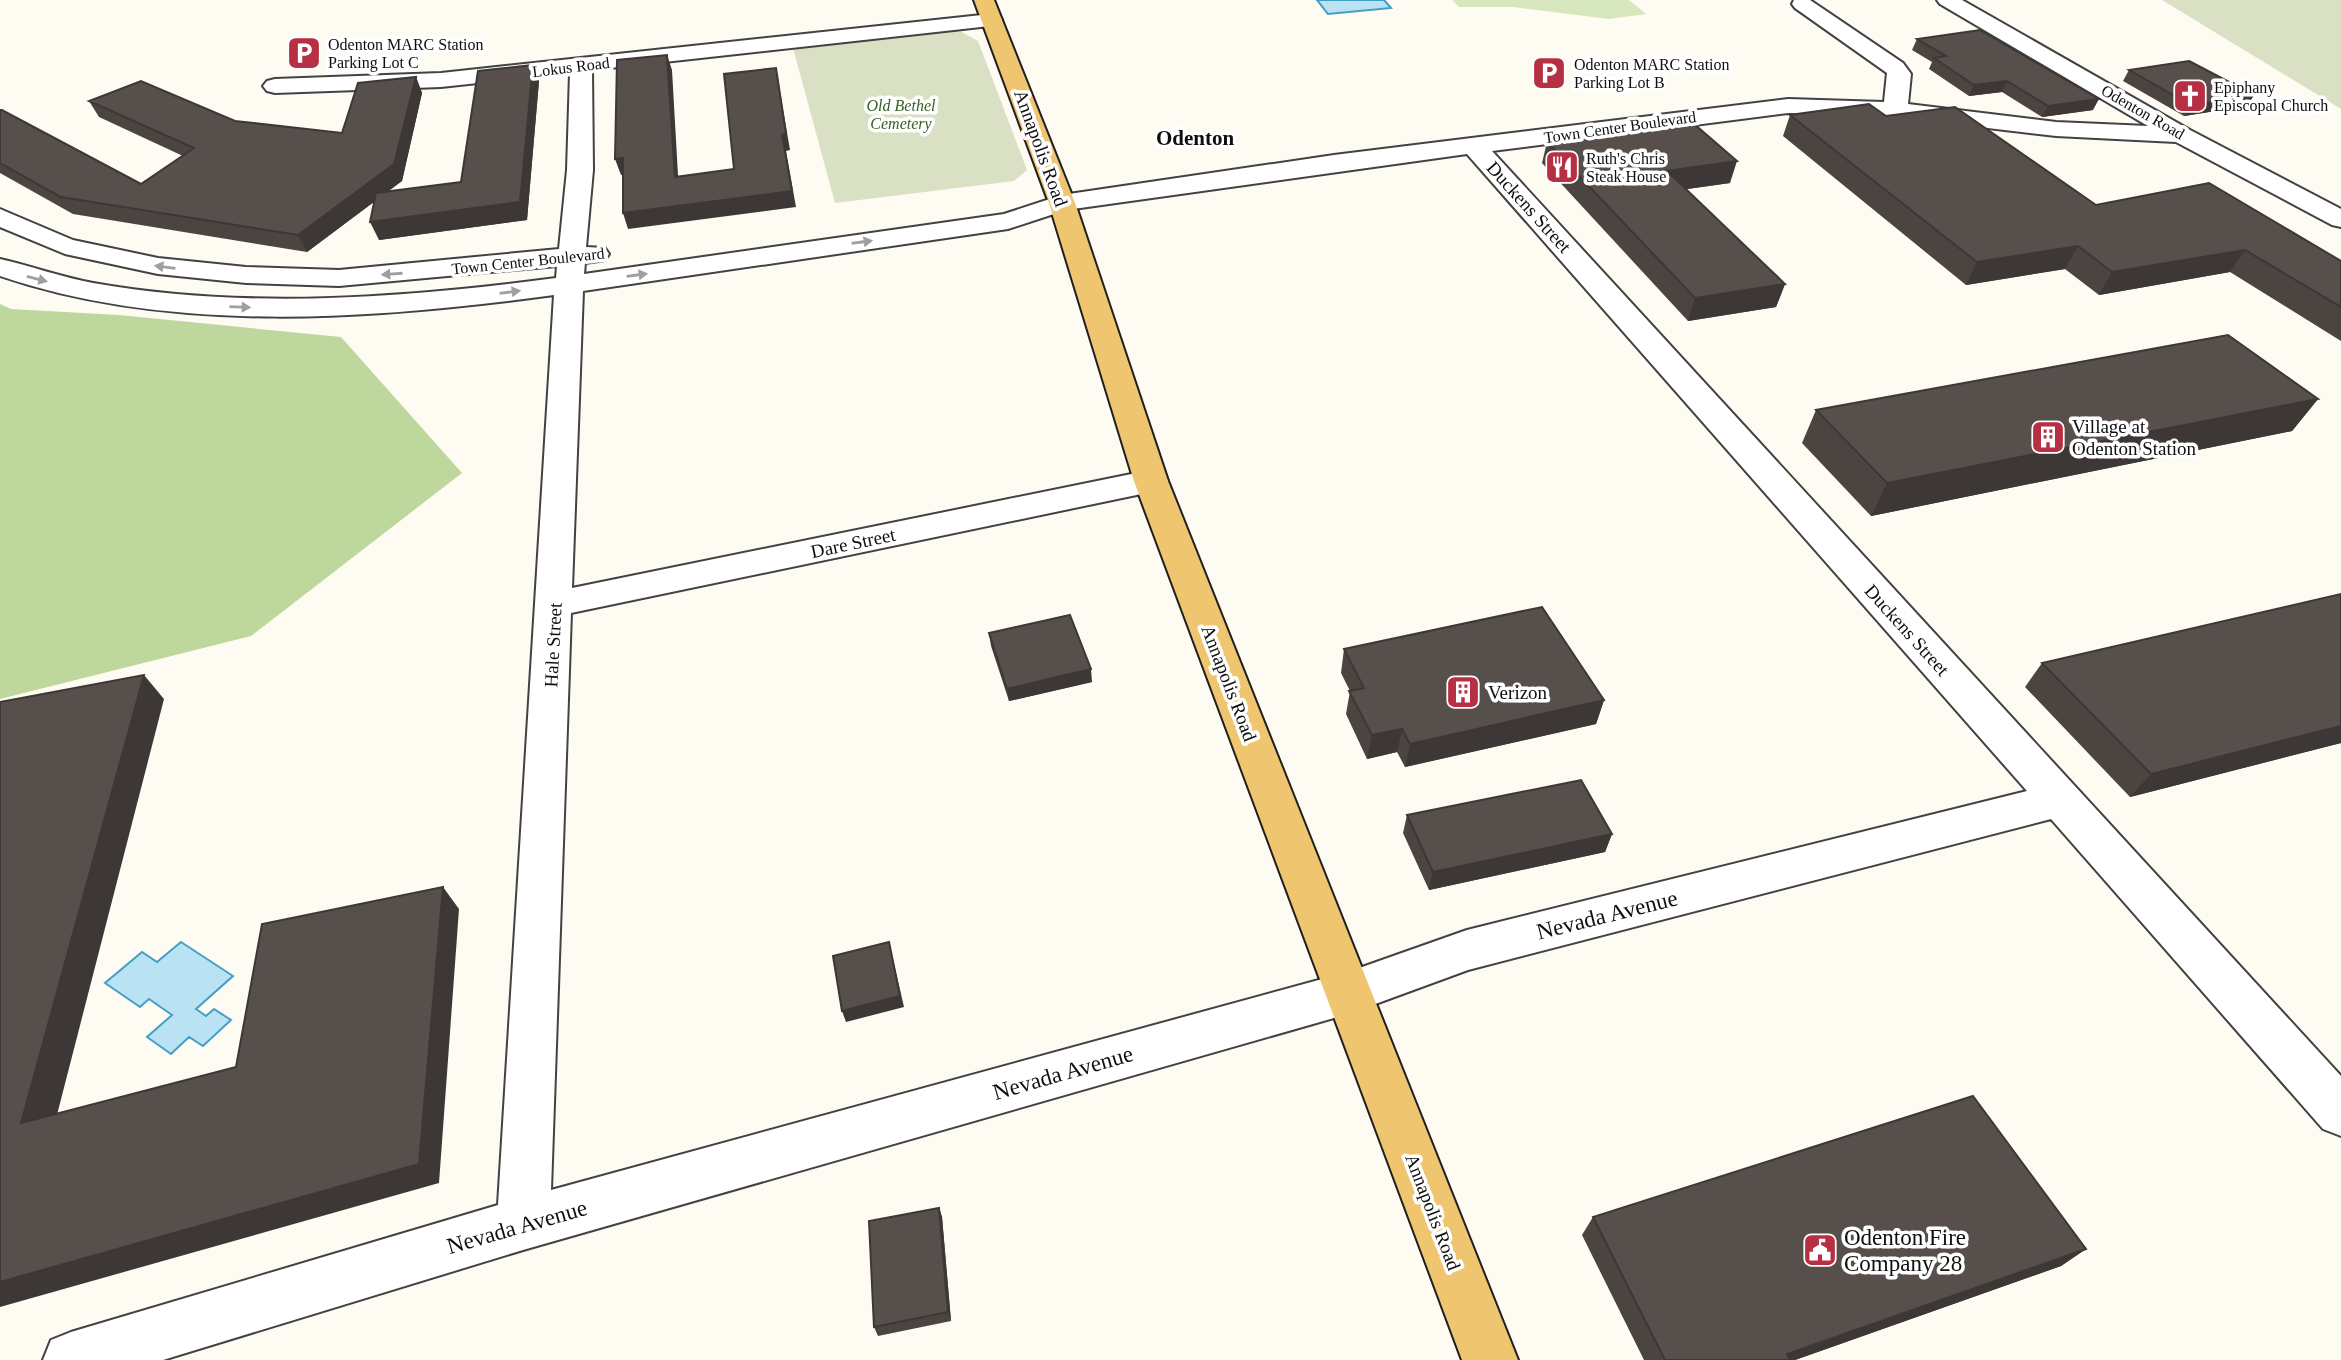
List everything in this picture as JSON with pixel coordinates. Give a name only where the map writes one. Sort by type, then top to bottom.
[{"type":"main road","name":"Annapolis Road","points":[[987,10],[1019,86],[1062,203],[1151,481],[1490,1360]]},
{"type":"street","name":"Odenton Road","points":[[1947,0],[2181,135],[2341,219]]},
{"type":"street","points":[[1801,4],[1883,58],[1898,91],[1929,91],[1972,119]]},
{"type":"street","name":"Lokus Road","points":[[275,86],[441,80],[581,65],[987,10]]},
{"type":"street","name":"Hale Street","points":[[523,1224],[570,271],[580,170],[581,65]]},
{"type":"street","name":"Town Center Boulevard","points":[[0,217],[65,246],[158,266],[246,275],[339,278],[570,271],[1008,221],[1062,203],[1334,163],[1688,117],[1817,105],[1898,91],[1972,119],[2056,129],[2181,135]]},
{"type":"street","name":"Duckens Street","points":[[1474,146],[2341,1112]]},
{"type":"street","name":"Town Center Boulevard","points":[[0,267],[30,278],[141,299],[238,307],[321,308],[450,299],[570,271]]},
{"type":"street","name":"Dare Street","points":[[555,604],[1151,481]]},
{"type":"street","name":"Nevada Avenue","points":[[71,1360],[523,1224],[1348,993],[1467,950],[2059,800]]},
{"type":"green space","points":[[1452,0],[1629,0],[1646,14],[1609,19],[1513,7],[1459,7]]},
{"type":"green space","points":[[2162,0],[2341,0],[2341,109]]},
{"type":"green space","name":"Old Bethel Cemetery","points":[[929,30],[960,31],[978,41],[1027,170],[1014,181],[835,203],[793,48]]},
{"type":"green space","points":[[0,304],[11,309],[119,315],[341,337],[462,473],[251,636],[0,699]]},
{"type":"water","points":[[1317,0],[1384,0],[1391,8],[1328,14]]},
{"type":"water","points":[[181,942],[233,976],[196,1009],[206,1016],[214,1009],[231,1020],[203,1046],[189,1037],[171,1054],[147,1037],[172,1015],[149,999],[140,1007],[105,983],[142,952],[157,962]]},
{"type":"building","points":[[1980,30],[2099,99],[2048,106],[2007,81],[1974,85],[1934,58],[1946,56],[1917,39]]},
{"type":"building","points":[[667,55],[675,177],[734,169],[724,74],[776,68],[786,134],[782,135],[792,191],[623,213],[623,158],[615,159],[617,60]]},
{"type":"building","points":[[2189,61],[2254,95],[2191,105],[2129,70]]},
{"type":"building","points":[[533,65],[520,202],[370,222],[376,193],[461,182],[478,71]]},
{"type":"building","points":[[416,77],[394,164],[298,235],[61,197],[0,163],[0,110],[141,184],[194,148],[89,101],[141,81],[235,121],[342,133],[358,83]]},
{"type":"building","points":[[1869,104],[1886,116],[1955,107],[2096,205],[2209,183],[2341,261],[2341,307],[2245,250],[2112,272],[2078,246],[1977,262],[1790,115]]},
{"type":"building","points":[[1693,123],[1737,161],[1667,171],[1785,284],[1695,298],[1547,142]]},
{"type":"building","points":[[2228,335],[2318,399],[1887,483],[1816,410]]},
{"type":"building","points":[[2341,594],[2341,726],[2151,774],[2042,663]]},
{"type":"building","name":"Verizon","points":[[1542,607],[1604,700],[1410,744],[1402,729],[1372,735],[1349,691],[1364,688],[1344,649]]},
{"type":"building","points":[[1070,615],[1091,669],[1007,689],[989,633]]},
{"type":"building","points":[[144,675],[21,1123],[236,1067],[262,924],[443,887],[419,1164],[0,1282],[0,702]]},
{"type":"building","points":[[1581,780],[1612,834],[1433,872],[1407,815]]},
{"type":"building","points":[[889,942],[900,996],[842,1011],[833,956]]},
{"type":"building","name":"Odenton Fire Company 28","points":[[1973,1096],[2086,1249],[1787,1354],[1790,1360],[1665,1360],[1593,1217]]},
{"type":"building","points":[[939,1208],[948,1312],[874,1327],[869,1221]]},
{"type":"place","name":"Odenton MARC Station Parking Lot C","points":[[304,53]]},
{"type":"place","name":"Odenton MARC Station Parking Lot B","points":[[1549,73]]},
{"type":"place","name":"Epiphany Episcopal Church","points":[[2190,96]]},
{"type":"place","name":"Ruth's Chris Steak House","points":[[1562,167]]},
{"type":"place","name":"Village at Odenton Station","points":[[2048,437]]},
{"type":"place","name":"Verizon","points":[[1463,692]]},
{"type":"place","name":"Odenton Fire Company 28","points":[[1820,1250]]},
{"type":"district","name":"Odenton","points":[[1195,138]]}]
